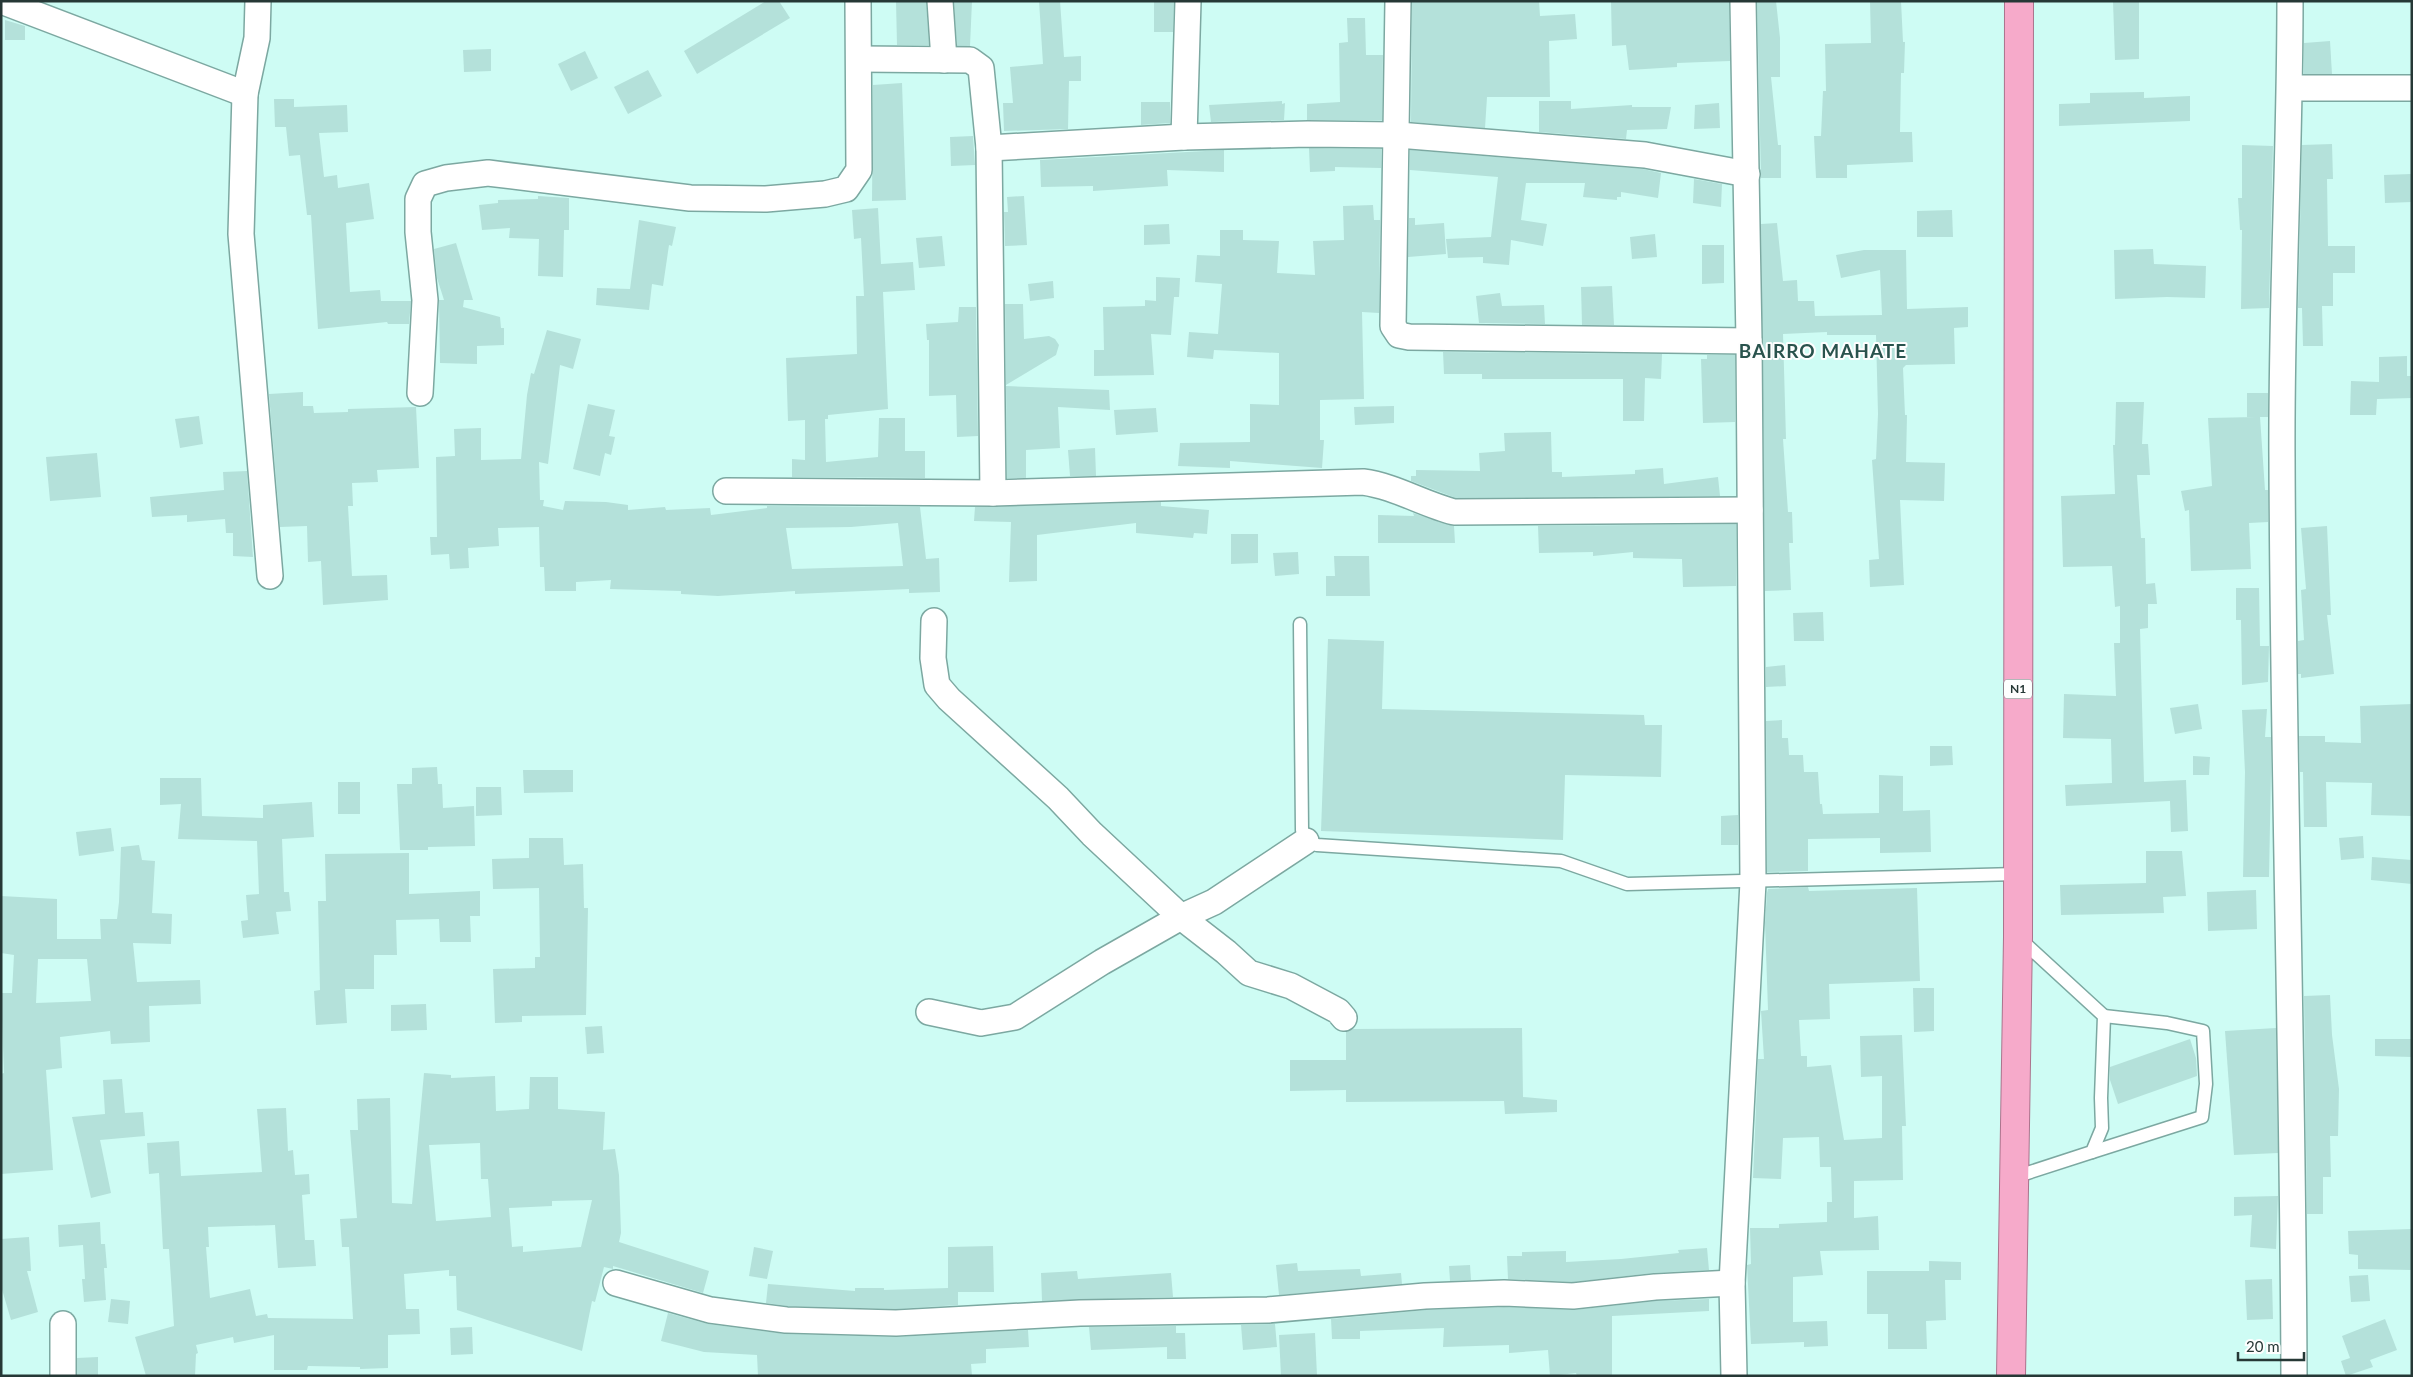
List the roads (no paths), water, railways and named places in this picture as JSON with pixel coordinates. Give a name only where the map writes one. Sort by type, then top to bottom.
[{"type":"highway","name":"N1","points":[[2011,1376],[2016,1177],[2018,937],[2020,1]]},
{"type":"street","points":[[1,1],[245,94]]},
{"type":"street","points":[[258,1],[257,38],[245,94],[241,234],[270,576]]},
{"type":"street","points":[[420,393],[425,300],[418,232],[418,200],[425,184],[446,178],[488,173],[690,198],[766,200],[825,194],[846,189],[859,170],[860,59],[858,1]]},
{"type":"street","points":[[940,1],[944,60]]},
{"type":"street","points":[[1184,137],[1188,1]]},
{"type":"street","points":[[1398,1],[1398,135],[1393,326],[1399,335],[1409,337],[1749,341]]},
{"type":"street","points":[[1734,1376],[1732,1283],[1753,882],[1749,341],[1743,1]]},
{"type":"street","points":[[2290,1],[2290,88],[2282,453],[2285,777],[2293,1119],[2294,1376]]},
{"type":"street","points":[[860,59],[970,60],[981,68],[989,148],[993,493]]},
{"type":"street","points":[[2290,88],[2412,88]]},
{"type":"street","points":[[989,148],[1184,137],[1308,134],[1398,135],[1645,155],[1747,174]]},
{"type":"street","points":[[726,491],[993,493],[1363,482],[1379,484],[1430,506],[1454,512],[1750,510]]},
{"type":"street","points":[[934,621],[933,658],[937,685],[950,699],[1058,798],[1092,834],[1181,917],[1226,952],[1249,973],[1291,986],[1338,1011],[1344,1018]]},
{"type":"street","points":[[929,1012],[981,1023],[1014,1017],[1102,962],[1181,917],[1214,902],[1306,841]]},
{"type":"street","points":[[616,1283],[710,1310],[786,1320],[896,1323],[1080,1312],[1268,1310],[1435,1295],[1504,1293],[1573,1296],[1655,1286],[1732,1283]]},
{"type":"street","points":[[62,1324],[63,1376]]},
{"type":"lane","points":[[1300,624],[1302,830],[1306,841],[1317,845],[1561,861],[1627,884],[2017,874]]},
{"type":"lane","points":[[2016,1177],[2202,1117],[2206,1084],[2203,1031],[2167,1023],[2104,1016],[2018,937]]},
{"type":"lane","points":[[2092,1152],[2102,1128],[2101,1098],[2104,1016]]},
{"type":"district","name":"BAIRRO MAHATE","points":[[1823,351]]}]
